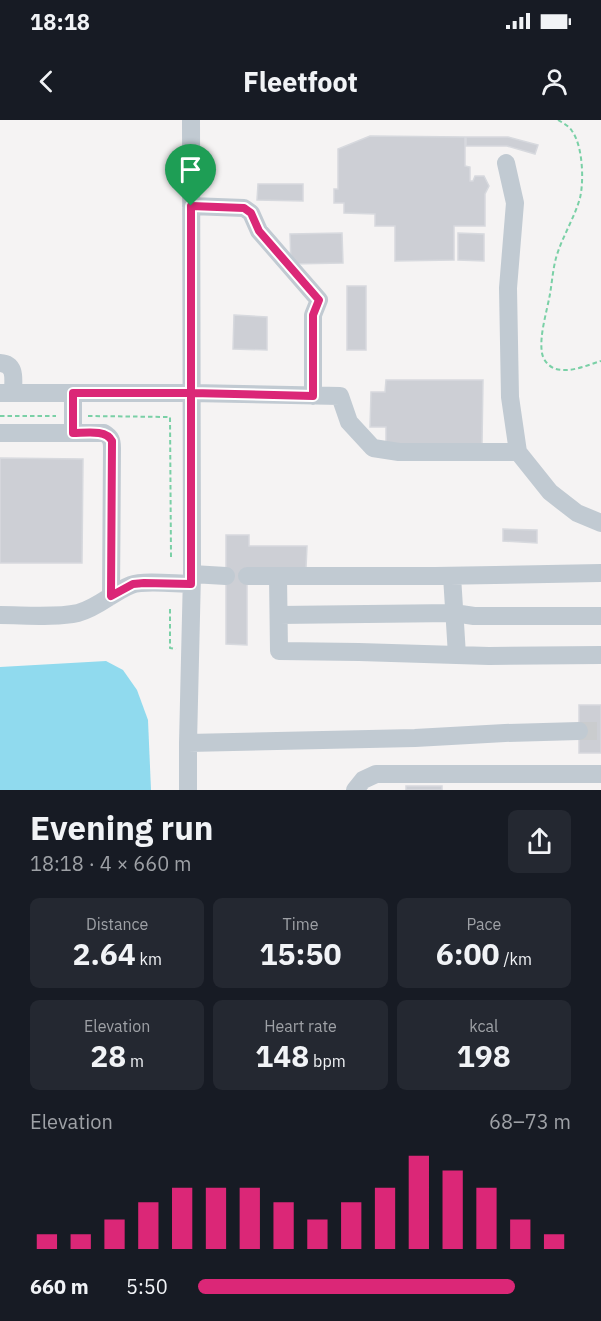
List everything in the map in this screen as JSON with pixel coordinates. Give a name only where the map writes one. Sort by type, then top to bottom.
[{"type":"street","points":[[188,790],[192,579],[191,120]]},
{"type":"street","points":[[506,163],[515,203],[508,288],[510,397],[518,452],[550,492],[577,513],[601,523]]},
{"type":"street","points":[[191,206],[244,208],[251,213],[259,231],[319,300],[313,315],[313,396]]},
{"type":"street","points":[[0,363],[5,363],[12,372],[6,393],[340,396],[348,422],[373,448],[399,452],[518,452]]},
{"type":"street","points":[[73,393],[73,433]]},
{"type":"street","points":[[0,433],[104,433],[109,436],[112,441],[111,596]]},
{"type":"street","points":[[247,576],[601,573]]},
{"type":"street","points":[[0,615],[79,613],[133,584],[226,576]]},
{"type":"street","points":[[278,576],[279,651],[489,656],[601,655]]},
{"type":"street","points":[[452,576],[457,655]]},
{"type":"street","points":[[279,615],[454,613],[474,616],[601,616]]},
{"type":"street","points":[[188,743],[415,738],[579,731]]},
{"type":"street","points":[[355,790],[363,780],[376,774],[601,774]]},
{"type":"path","points":[[558,120],[573,131],[580,152],[582,177],[580,196],[555,260],[541,351],[544,359],[555,369],[563,370],[601,361]]},
{"type":"path","points":[[0,416],[56,416]]},
{"type":"path","points":[[85,416],[170,417],[171,558]]},
{"type":"path","points":[[170,609],[170,648],[190,649]]},
{"type":"water","points":[[106,661],[123,670],[137,690],[148,720],[151,790],[0,790],[0,667]]},
{"type":"building","points":[[370,136],[465,137],[465,166],[470,167],[470,181],[473,181],[475,176],[484,176],[489,186],[485,194],[485,226],[454,226],[454,260],[395,261],[395,226],[375,226],[375,214],[344,213],[344,203],[334,203],[334,189],[338,189],[338,149]]},
{"type":"building","points":[[466,137],[508,137],[538,145],[535,154],[507,146],[466,146]]},
{"type":"building","points":[[258,184],[303,184],[303,201],[257,200]]},
{"type":"building","points":[[342,233],[343,263],[291,264],[290,234]]},
{"type":"building","points":[[458,233],[484,234],[484,261],[458,260]]},
{"type":"building","points":[[347,286],[366,286],[366,350],[347,350]]},
{"type":"building","points":[[234,315],[267,317],[267,350],[233,349]]},
{"type":"building","points":[[386,380],[483,380],[482,445],[386,444],[386,427],[370,427],[371,392],[385,392]]},
{"type":"building","points":[[0,458],[83,459],[82,563],[0,563]]},
{"type":"building","points":[[503,529],[537,530],[537,543],[503,541]]},
{"type":"building","points":[[226,535],[249,535],[249,546],[307,546],[306,568],[247,568],[247,645],[226,644]]},
{"type":"building","points":[[579,705],[601,705],[601,753],[579,753]]},
{"type":"building","points":[[406,786],[442,786],[442,790],[406,790]]},
{"type":"tunnel","points":[[579,731],[601,731]]},
{"type":"route","points":[[191,206],[192,393],[191,584],[133,584],[111,596],[112,441],[104,433],[73,433],[73,393],[192,393],[313,396],[313,315],[319,300],[259,231],[251,213],[244,208],[191,206]]}]
